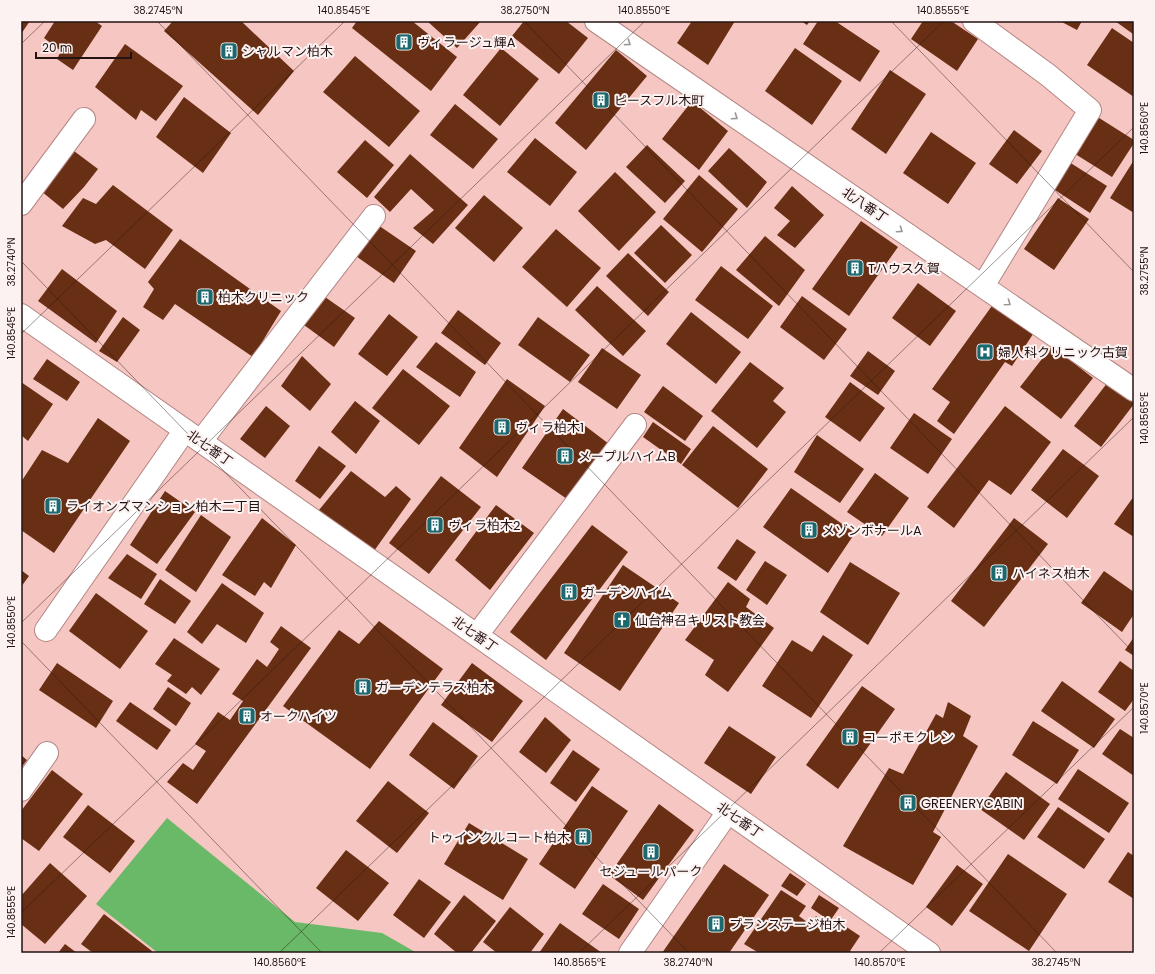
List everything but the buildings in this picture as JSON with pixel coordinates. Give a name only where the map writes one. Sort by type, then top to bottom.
[{"type":"street","name":"北八番丁","points":[[596,21],[1134,390]]},
{"type":"street","points":[[974,21],[1048,75],[1090,110],[982,286]]},
{"type":"street","points":[[21,204],[84,119]]},
{"type":"street","points":[[46,630],[193,436],[374,216]]},
{"type":"street","name":"北七番丁","points":[[21,315],[728,812],[922,951]]},
{"type":"street","points":[[477,635],[635,425]]},
{"type":"street","points":[[21,790],[47,753]]},
{"type":"street","points":[[630,953],[728,812]]},
{"type":"green space","points":[[167,818],[295,922],[382,933],[417,953],[158,953],[96,904]]},
{"type":"place","name":"ヴィラージュ輝A","points":[[404,42]]},
{"type":"place","name":"シャルマン柏木","points":[[229,51]]},
{"type":"place","name":"ピースフル木町","points":[[601,100]]},
{"type":"place","name":"Tハウス久賀","points":[[855,268]]},
{"type":"place","name":"柏木クリニック","points":[[205,297]]},
{"type":"place","name":"婦人科クリニック古賀","points":[[985,352]]},
{"type":"place","name":"ヴィラ柏木1","points":[[502,427]]},
{"type":"place","name":"メープルハイムB","points":[[565,456]]},
{"type":"place","name":"ライオンズマンション柏木二丁目","points":[[53,506]]},
{"type":"place","name":"ヴィラ柏木2","points":[[435,525]]},
{"type":"place","name":"メゾンボナールA","points":[[809,530]]},
{"type":"place","name":"ハイネス柏木","points":[[999,573]]},
{"type":"place","name":"ガーデンハイム","points":[[569,592]]},
{"type":"place","name":"仙台神召キリスト教会","points":[[622,620]]},
{"type":"place","name":"ガーデンテラス柏木","points":[[363,687]]},
{"type":"place","name":"オークハイツ","points":[[247,716]]},
{"type":"place","name":"コーポモクレン","points":[[850,737]]},
{"type":"place","name":"GREENERYCABIN","points":[[908,803]]},
{"type":"place","name":"トゥインクルコート柏木","points":[[583,837]]},
{"type":"place","name":"セジュールパーク","points":[[651,852]]},
{"type":"place","name":"プランステージ柏木","points":[[716,924]]}]
